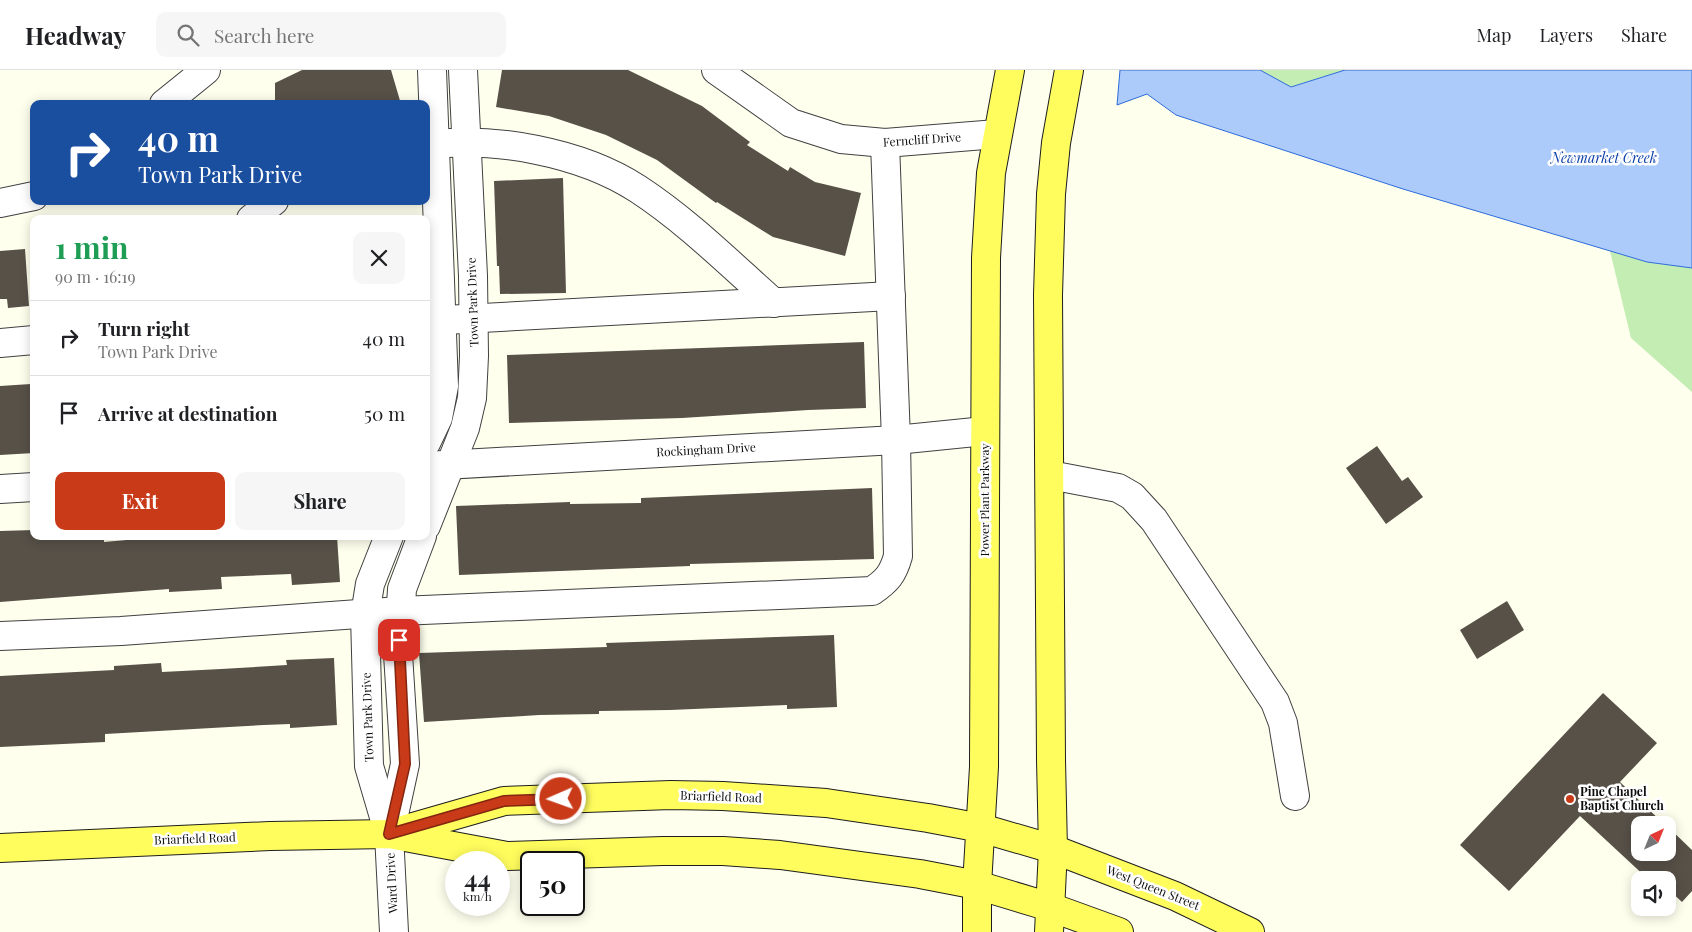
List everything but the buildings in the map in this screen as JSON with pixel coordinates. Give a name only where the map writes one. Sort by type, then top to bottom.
[{"type":"main road","name":"Power Plant Parkway","points":[[977,932],[977,885],[984,767],[986,258],[991,173],[1010,70]]},
{"type":"main road","points":[[1049,919],[1053,849],[1048,296],[1051,194],[1056,143],[1069,70]]},
{"type":"main road","name":"Briarfield Road","points":[[389,834],[504,801],[671,795],[723,796],[826,803],[928,818],[981,828],[1053,849]]},
{"type":"main road","name":"Briarfield Road","points":[[0,848],[270,836],[389,834],[507,856],[662,851],[723,851],[780,855],[920,874],[977,885]]},
{"type":"main road","name":"West Queen Street","points":[[1053,849],[1175,896],[1250,932]]},
{"type":"main road","points":[[977,885],[1049,919],[1119,932]]},
{"type":"street","points":[[169,100],[206,70]]},
{"type":"street","points":[[430,435],[438,418],[444,386],[433,321],[432,70]]},
{"type":"street","name":"Town Park Drive","points":[[430,506],[438,465],[466,428],[472,398],[473,318],[463,70]]},
{"type":"street","name":"Ferncliff Drive","points":[[716,70],[791,123],[841,139],[885,144],[997,134]]},
{"type":"street","points":[[431,144],[497,143],[526,148],[590,165],[636,188],[671,212],[774,303]]},
{"type":"street","points":[[0,636],[365,615],[400,611],[872,591],[886,582],[894,571],[898,556],[896,440],[885,144]]},
{"type":"street","points":[[0,203],[30,197]]},
{"type":"street","points":[[256,215],[269,205]]},
{"type":"street","points":[[433,321],[890,296]]},
{"type":"street","points":[[0,343],[30,340]]},
{"type":"street","name":"Rockingham Drive","points":[[438,465],[896,440],[985,431]]},
{"type":"street","points":[[1050,475],[1118,488],[1132,496],[1154,520],[1275,702],[1283,723],[1295,796]]},
{"type":"street","points":[[0,489],[30,487]]},
{"type":"street","name":"Town Park Drive","points":[[387,540],[370,584],[365,615],[369,766],[389,834]]},
{"type":"street","points":[[389,834],[405,764],[398,654],[402,589],[420,540]]},
{"type":"street","name":"Ward Drive","points":[[389,834],[394,932]]},
{"type":"green space","points":[[1260,70],[1345,70],[1290,87]]},
{"type":"green space","points":[[1610,251],[1647,262],[1692,268],[1692,392],[1631,338]]},
{"type":"water","name":"Newmarket Creek","points":[[1120,70],[1260,70],[1291,87],[1345,70],[1692,70],[1692,268],[1647,262],[1403,189],[1176,115],[1147,94],[1117,105]]},
{"type":"place","name":"Pine Chapel Baptist Church","points":[[1570,799]]},
{"type":"route","points":[[399,640],[398,654],[405,764],[389,834],[504,801],[561,799]]}]
